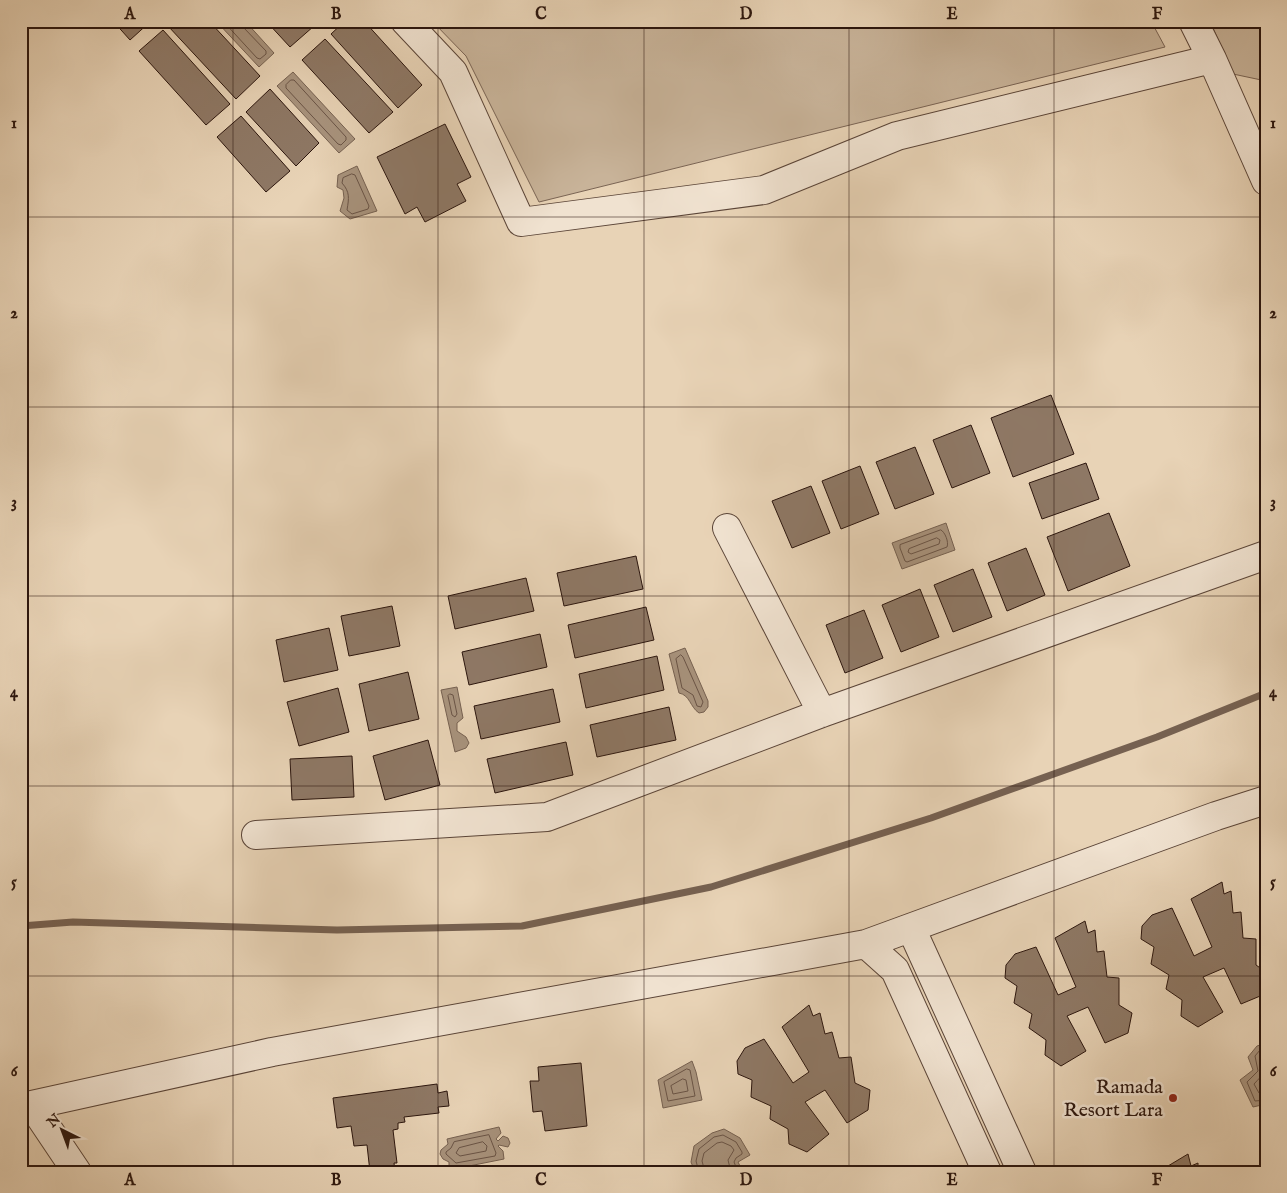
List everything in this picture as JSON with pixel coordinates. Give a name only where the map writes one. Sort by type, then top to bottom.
[{"type":"street","points":[[405,21],[453,72],[521,222],[764,190],[897,136],[1212,59]]},
{"type":"street","points":[[1193,21],[1212,59],[1266,181]]},
{"type":"street","points":[[727,528],[822,714]]},
{"type":"street","points":[[256,834],[546,817],[822,714],[1266,555]]},
{"type":"street","points":[[77,1172],[27,1108],[272,1052],[866,944],[1216,816],[1266,800]]},
{"type":"street","points":[[911,928],[1022,1172]]},
{"type":"street","points":[[866,944],[895,970],[987,1172]]},
{"type":"shaded area","points":[[432,21],[1151,21],[1165,47],[539,202],[466,56]]},
{"type":"shaded area","points":[[1210,21],[1266,21],[1266,81],[1233,74]]},
{"type":"water","points":[[216,21],[245,21],[274,53],[259,67]]},
{"type":"water","points":[[293,72],[355,139],[339,153],[277,86]]},
{"type":"water","points":[[357,166],[377,211],[350,219],[340,211],[344,198],[343,190],[337,187],[338,175]]},
{"type":"water","points":[[946,523],[955,550],[902,569],[892,543]]},
{"type":"water","points":[[685,648],[708,701],[708,707],[704,712],[699,713],[686,696],[679,693],[669,654]]},
{"type":"water","points":[[457,687],[463,718],[457,723],[457,731],[466,737],[469,743],[466,748],[455,752],[441,690]]},
{"type":"water","points":[[1266,1043],[1266,1104],[1253,1107],[1240,1080],[1253,1070],[1248,1057],[1257,1046]]},
{"type":"water","points":[[692,1061],[702,1100],[663,1108],[658,1080]]},
{"type":"water","points":[[499,1127],[501,1133],[496,1139],[498,1141],[503,1136],[508,1138],[510,1143],[508,1147],[498,1146],[503,1151],[504,1159],[449,1170],[449,1162],[443,1159],[440,1154],[441,1150],[448,1144],[447,1139]]},
{"type":"water","points":[[724,1129],[740,1138],[750,1155],[738,1162],[743,1172],[695,1172],[691,1162],[694,1146],[712,1133]]},
{"type":"building","points":[[113,21],[151,21],[130,40]]},
{"type":"building","points":[[173,21],[209,21],[260,76],[236,99],[168,26]]},
{"type":"building","points":[[266,21],[309,21],[314,26],[290,47]]},
{"type":"building","points":[[345,21],[364,21],[422,85],[398,108],[331,34]]},
{"type":"building","points":[[163,30],[230,104],[206,125],[139,51]]},
{"type":"building","points":[[325,39],[393,112],[369,133],[302,60]]},
{"type":"building","points":[[270,89],[319,143],[296,166],[246,112]]},
{"type":"building","points":[[241,116],[290,171],[266,192],[217,137]]},
{"type":"building","points":[[445,124],[471,177],[457,184],[466,201],[425,222],[417,207],[405,214],[377,157]]},
{"type":"building","points":[[1051,395],[1074,454],[1013,477],[991,418]]},
{"type":"building","points":[[971,425],[990,473],[952,488],[933,440]]},
{"type":"building","points":[[915,447],[934,494],[895,509],[876,462]]},
{"type":"building","points":[[1086,463],[1099,499],[1042,519],[1029,483]]},
{"type":"building","points":[[860,466],[879,514],[841,529],[822,481]]},
{"type":"building","points":[[811,486],[830,533],[792,548],[772,501]]},
{"type":"building","points":[[1109,513],[1130,566],[1068,591],[1047,537]]},
{"type":"building","points":[[1026,548],[1045,595],[1007,611],[988,563]]},
{"type":"building","points":[[636,556],[643,589],[564,606],[557,573]]},
{"type":"building","points":[[973,569],[992,617],[953,632],[934,585]]},
{"type":"building","points":[[526,578],[534,611],[455,629],[448,596]]},
{"type":"building","points":[[920,589],[939,637],[901,652],[882,605]]},
{"type":"building","points":[[392,606],[400,646],[349,656],[341,616]]},
{"type":"building","points":[[646,607],[654,640],[575,658],[568,625]]},
{"type":"building","points":[[864,610],[883,658],[845,673],[826,625]]},
{"type":"building","points":[[329,628],[338,670],[284,682],[276,640]]},
{"type":"building","points":[[540,634],[547,667],[469,685],[462,652]]},
{"type":"building","points":[[657,656],[664,690],[586,708],[579,674]]},
{"type":"building","points":[[408,672],[419,719],[369,731],[359,684]]},
{"type":"building","points":[[338,688],[349,732],[299,746],[287,702]]},
{"type":"building","points":[[553,689],[560,722],[481,739],[474,706]]},
{"type":"building","points":[[669,707],[676,740],[597,757],[590,725]]},
{"type":"building","points":[[428,740],[440,785],[385,800],[373,756]]},
{"type":"building","points":[[566,742],[573,775],[495,793],[487,759]]},
{"type":"building","points":[[352,756],[354,797],[292,800],[290,759]]},
{"type":"building","points":[[1222,882],[1224,894],[1231,891],[1233,913],[1241,912],[1243,938],[1256,939],[1256,965],[1266,972],[1266,989],[1265,994],[1241,1004],[1224,968],[1203,977],[1223,1012],[1198,1027],[1181,1016],[1182,1000],[1166,989],[1169,975],[1151,964],[1154,947],[1141,939],[1142,926],[1152,915],[1172,908],[1194,956],[1212,947],[1191,899]]},
{"type":"building","points":[[1085,921],[1088,933],[1095,930],[1097,952],[1104,951],[1107,977],[1119,978],[1119,1005],[1132,1013],[1128,1033],[1105,1043],[1088,1007],[1067,1016],[1086,1051],[1061,1066],[1045,1055],[1046,1040],[1029,1028],[1032,1014],[1014,1003],[1017,986],[1005,978],[1006,965],[1015,954],[1036,947],[1058,995],[1076,987],[1055,938]]},
{"type":"building","points":[[809,1005],[813,1016],[820,1013],[825,1034],[832,1032],[839,1058],[851,1057],[855,1083],[870,1090],[868,1110],[847,1123],[825,1090],[805,1102],[829,1134],[807,1152],[789,1144],[788,1129],[770,1119],[771,1106],[751,1097],[752,1080],[738,1074],[737,1061],[745,1048],[764,1039],[793,1083],[809,1072],[782,1027]]},
{"type":"building","points":[[581,1063],[587,1126],[545,1131],[542,1111],[533,1112],[530,1081],[539,1081],[538,1067]]},
{"type":"building","points":[[437,1084],[438,1093],[447,1091],[449,1106],[438,1107],[439,1113],[404,1117],[405,1122],[398,1123],[398,1129],[393,1130],[397,1163],[394,1163],[395,1172],[370,1172],[367,1145],[354,1146],[351,1126],[337,1128],[333,1098]]},
{"type":"building","points":[[1188,1154],[1191,1166],[1198,1163],[1198,1172],[1158,1172]]},
{"type":"waterway","points":[[21,926],[73,922],[337,930],[522,926],[711,887],[931,818],[1157,737],[1266,693]]},
{"type":"place","name":"Ramada Resort Lara","points":[[1173,1098]]}]
